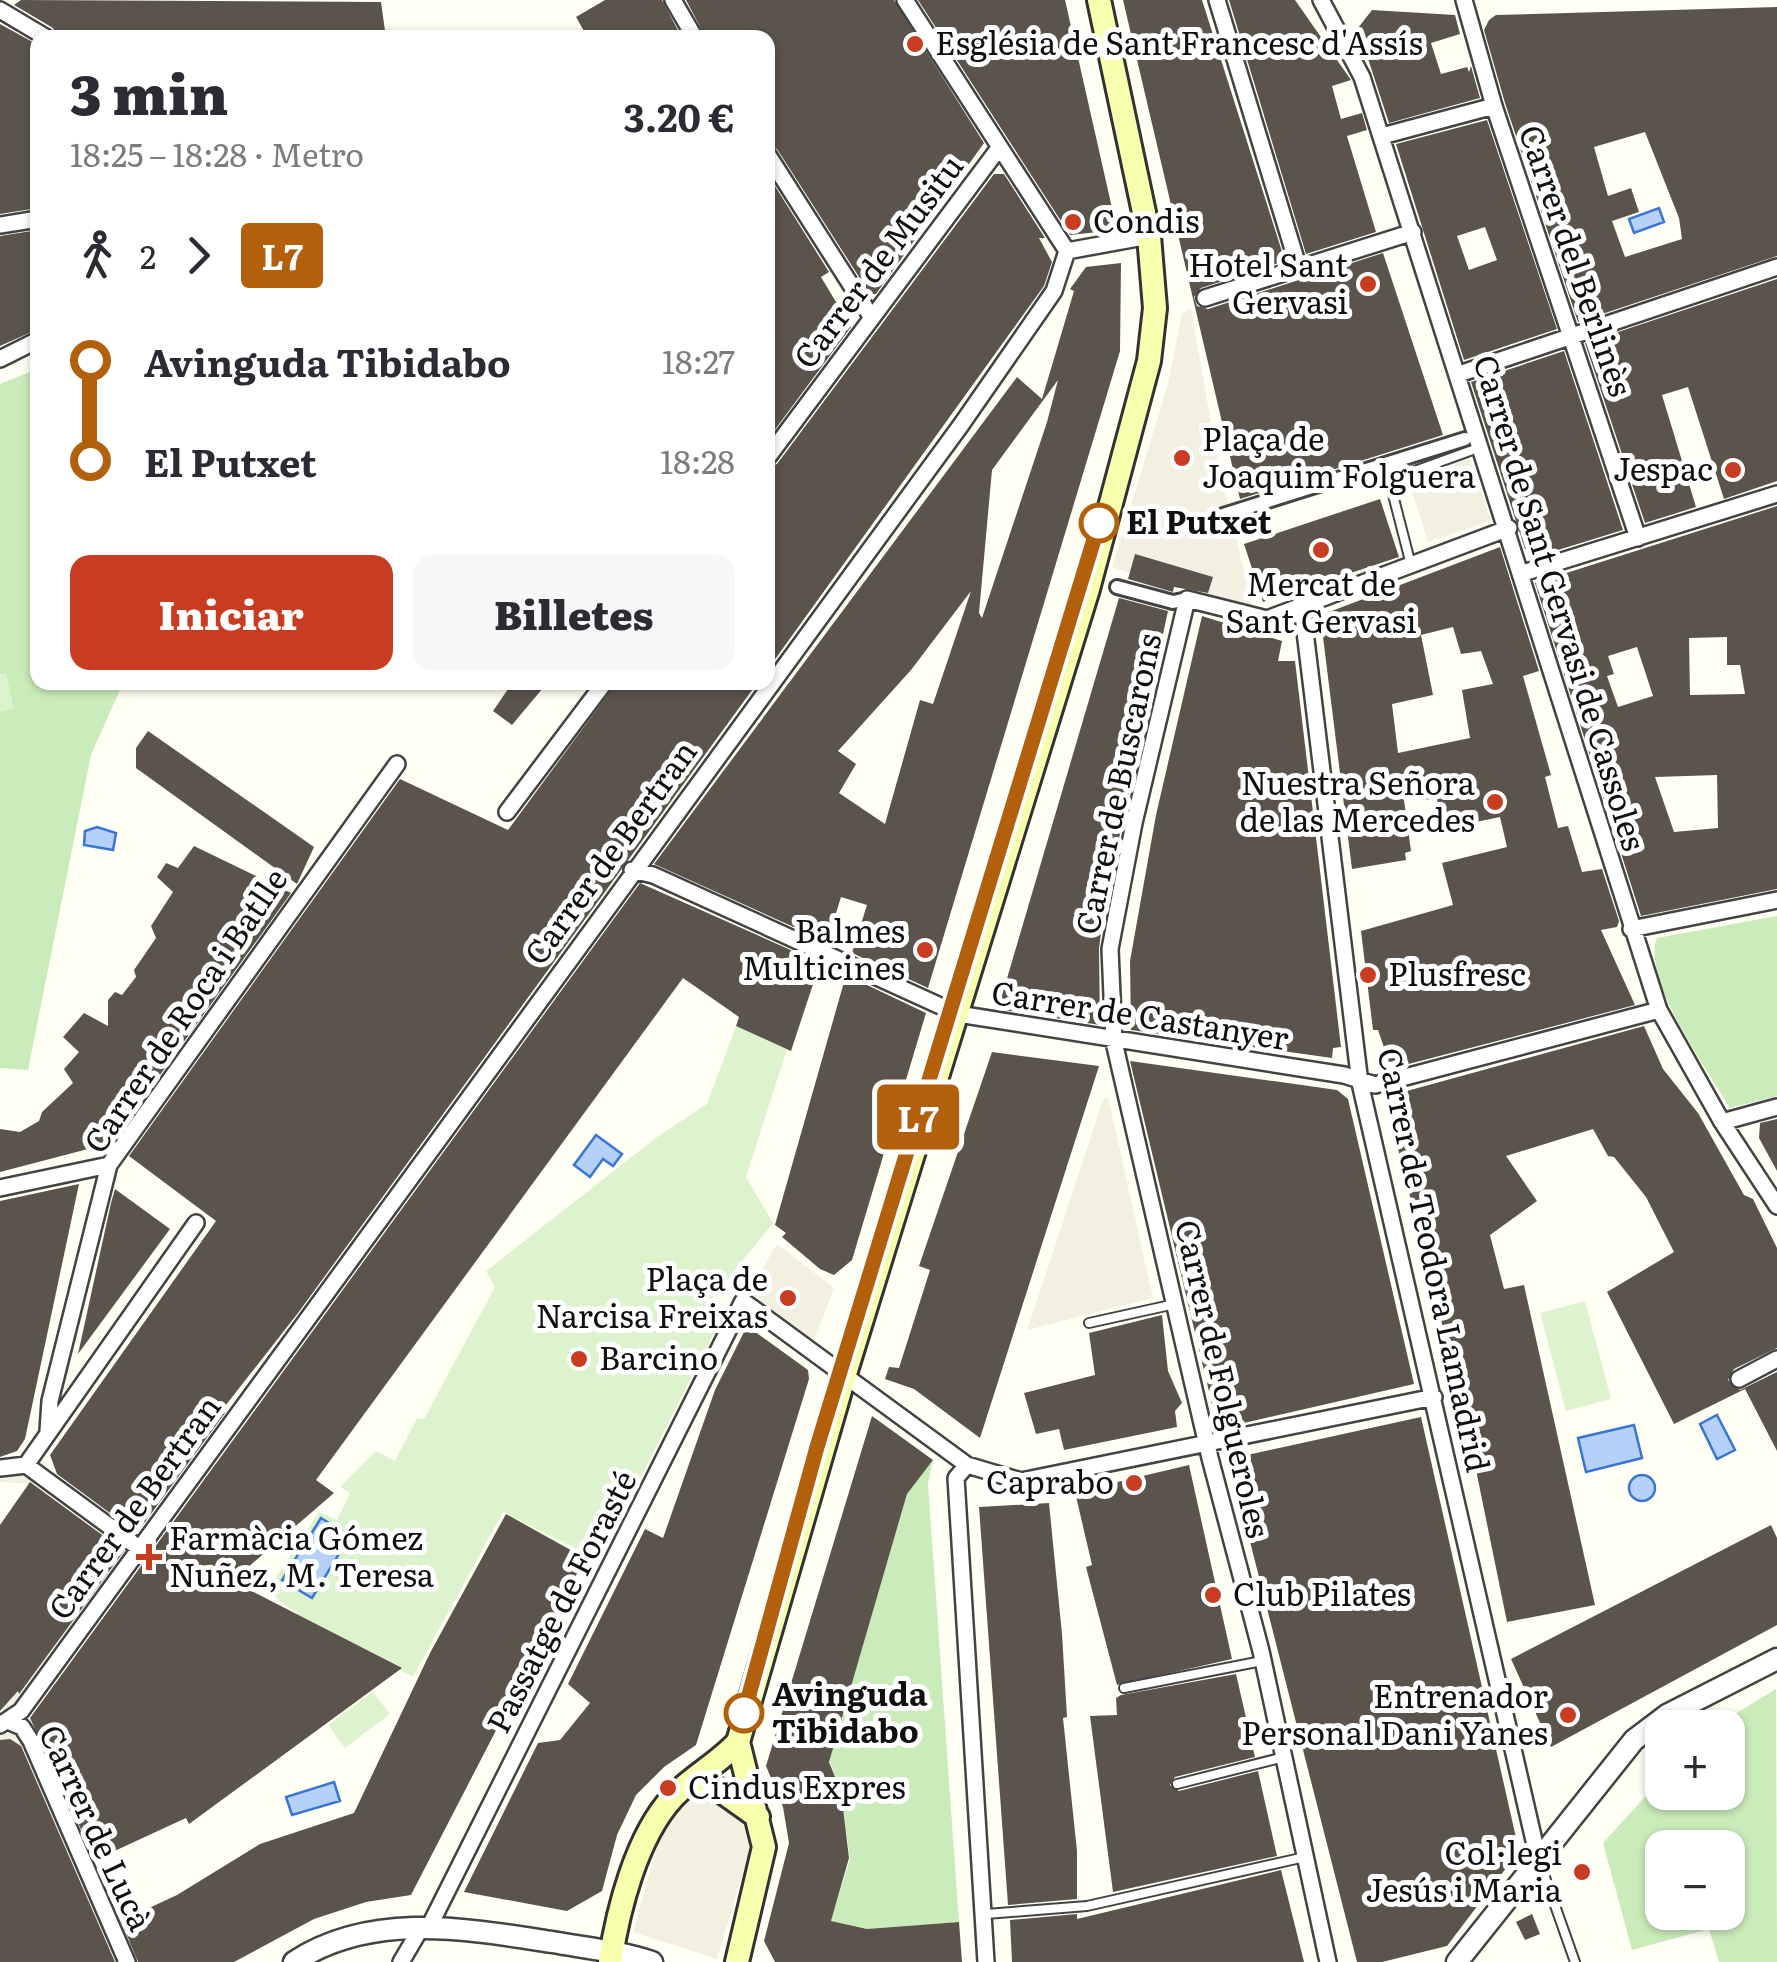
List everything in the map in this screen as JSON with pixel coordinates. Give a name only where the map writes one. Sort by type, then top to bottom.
[{"type":"main road","points":[[737,1962],[764,1847],[740,1763],[738,1742],[844,1377],[958,1014],[1136,417],[1156,308],[1149,236],[1099,0]]},
{"type":"main road","points":[[611,1957],[648,1834],[687,1785],[738,1742]]},
{"type":"main road","points":[[687,1785],[720,1790],[758,1817]]},
{"type":"street","points":[[673,0],[691,30]]},
{"type":"street","points":[[905,0],[1066,251],[1149,236]]},
{"type":"street","points":[[1217,0],[1299,269]]},
{"type":"street","name":"Carrer de Sant Gervasi de Cassoles","points":[[1322,0],[1359,68],[1382,136],[1524,573],[1659,1010],[1722,1122],[1777,1206]]},
{"type":"street","name":"Carrer del Berlinès","points":[[1464,0],[1494,106],[1638,538]]},
{"type":"street","points":[[0,10],[34,30]]},
{"type":"street","points":[[1382,136],[1494,106]]},
{"type":"street","name":"Carrer de Musitu","points":[[775,448],[999,148]]},
{"type":"street","points":[[775,166],[872,318]]},
{"type":"street","points":[[0,224],[30,220]]},
{"type":"street","points":[[1206,298],[1413,232]]},
{"type":"street","name":"Carrer de Bertran","points":[[775,672],[1054,291],[1066,251]]},
{"type":"street","points":[[1459,374],[1777,266]]},
{"type":"street","points":[[0,359],[30,344]]},
{"type":"street","points":[[1222,515],[1465,439]]},
{"type":"street","points":[[1524,573],[1777,494]]},
{"type":"street","points":[[1117,587],[1172,602],[1187,599],[1262,619],[1509,528]]},
{"type":"street","name":"Carrer de Buscarons","points":[[1114,1042],[1110,949],[1134,823],[1187,599]]},
{"type":"street","name":"Carrer de Teodora Lamadrid","points":[[1302,607],[1360,1084],[1538,1858]]},
{"type":"street","points":[[507,812],[599,690]]},
{"type":"street","name":"Carrer de Bertran","points":[[5,1723],[140,1548],[762,690]]},
{"type":"street","name":"Carrer de Roca i Batlle","points":[[48,1431],[50,1401],[108,1165],[397,764]]},
{"type":"street","name":"Carrer de Castanyer","points":[[632,870],[653,875],[958,1014],[1114,1042],[1344,1075],[1360,1084],[1374,1085],[1659,1010]]},
{"type":"street","points":[[1631,929],[1777,900]]},
{"type":"street","name":"Carrer de Folgueroles","points":[[1114,1042],[1208,1445],[1263,1660],[1328,1962]]},
{"type":"street","points":[[1722,1122],[1777,1107]]},
{"type":"street","points":[[0,1188],[108,1165]]},
{"type":"street","points":[[26,1465],[196,1222]]},
{"type":"street","name":"Passatge de Forasté","points":[[401,1962],[425,1928],[743,1301],[844,1377]]},
{"type":"street","points":[[1739,1379],[1777,1359]]},
{"type":"street","points":[[844,1377],[967,1465],[1002,1478],[1036,1481],[1434,1398]]},
{"type":"street","points":[[0,1468],[26,1465],[140,1548]]},
{"type":"street","points":[[967,1465],[956,1478],[986,1962]]},
{"type":"street","points":[[1456,1962],[1634,1740],[1667,1715],[1777,1659]]},
{"type":"street","name":"Carrer de Lucà","points":[[5,1723],[22,1728],[31,1741],[127,1962]]},
{"type":"street","points":[[294,1962],[354,1935],[425,1928],[468,1928],[652,1962]]},
{"type":"lane","points":[[1370,483],[1386,481],[1482,446]]},
{"type":"lane","points":[[1386,481],[1411,566]]},
{"type":"lane","points":[[1089,1323],[1175,1304]]},
{"type":"lane","points":[[1124,1688],[1263,1660]]},
{"type":"lane","points":[[1176,1784],[1285,1757]]},
{"type":"lane","points":[[986,1914],[1087,1906],[1307,1856]]},
{"type":"lane","points":[[1538,1858],[1576,1962]]},
{"type":"green space","points":[[30,372],[30,690],[120,690],[91,755],[28,1070],[0,1068],[0,384]]},
{"type":"green space","points":[[6,673],[14,709],[0,712],[0,674]]},
{"type":"green space","points":[[1777,916],[1777,1096],[1730,1108],[1667,1000],[1655,956],[1657,938]]},
{"type":"green space","name":"Barcino","points":[[736,1026],[787,1049],[746,1177],[773,1223],[699,1315],[716,1329],[599,1560],[503,1512],[413,1677],[303,1618],[267,1591],[319,1512],[337,1520],[350,1493],[340,1487],[376,1451],[395,1461],[417,1418],[424,1419],[495,1287],[486,1271],[657,1137],[707,1104]]},
{"type":"green space","points":[[1585,1301],[1611,1399],[1566,1411],[1540,1313]]},
{"type":"green space","points":[[933,1460],[928,1484],[959,1922],[867,1929],[831,1921],[850,1859],[841,1791],[829,1759],[909,1488]]},
{"type":"green space","points":[[1776,1689],[1777,1962],[1719,1962],[1709,1930],[1745,1930],[1745,1830],[1645,1830],[1645,1930],[1705,1930],[1632,1950],[1603,1843],[1645,1797],[1645,1810],[1745,1810],[1745,1710],[1742,1710]]},
{"type":"green space","points":[[373,1692],[390,1714],[345,1748],[328,1725]]},
{"type":"shaded area","name":"Plaça de Joaquim Folguera","points":[[1191,309],[1216,452],[1253,610],[1206,597],[1212,578],[1135,555],[1130,573],[1112,567],[1168,384],[1182,313]]},
{"type":"shaded area","points":[[1469,456],[1491,521],[1428,542],[1408,479]]},
{"type":"shaded area","points":[[1108,1097],[1153,1298],[1027,1330],[1103,1100]]},
{"type":"shaded area","name":"Plaça de Narcisa Freixas","points":[[777,1244],[834,1288],[810,1351],[743,1301]]},
{"type":"shaded area","points":[[26,1475],[128,1551],[124,1564],[58,1652],[53,1649],[27,1685],[31,1689],[24,1699],[0,1721],[0,1715],[122,1549],[35,1484],[0,1482],[0,1477]]},
{"type":"shaded area","points":[[0,1730],[24,1738],[123,1962],[112,1962],[17,1744],[0,1740]]},
{"type":"shaded area","points":[[707,1794],[746,1822],[749,1838],[748,1856],[717,1959],[633,1932],[662,1829],[687,1801]]},
{"type":"water","points":[[1659,208],[1664,222],[1634,233],[1629,219]]},
{"type":"water","points":[[97,827],[116,833],[113,850],[84,845],[85,831]]},
{"type":"water","points":[[596,1135],[622,1154],[613,1166],[603,1159],[590,1177],[574,1165]]},
{"type":"water","points":[[1717,1415],[1735,1450],[1717,1459],[1700,1424]]},
{"type":"water","points":[[1634,1425],[1642,1458],[1586,1472],[1578,1438]]},
{"type":"water","points":[[1642,1475],[1651,1479],[1655,1488],[1651,1497],[1642,1501],[1633,1497],[1629,1488],[1633,1479]]},
{"type":"water","points":[[321,1518],[350,1536],[312,1598],[282,1580]]},
{"type":"water","points":[[334,1782],[340,1801],[292,1815],[286,1797]]},
{"type":"building","points":[[21,0],[381,2],[385,30],[54,30],[14,5]]},
{"type":"building","points":[[605,0],[662,0],[678,30],[583,30],[576,17]]},
{"type":"building","points":[[686,0],[894,0],[984,143],[876,294],[870,294],[775,148],[775,30],[702,30]]},
{"type":"building","points":[[918,0],[1065,0],[1117,230],[1070,235]]},
{"type":"building","points":[[1123,0],[1202,0],[1285,261],[1201,288],[1194,297],[1197,306],[1208,309],[1383,253],[1443,435],[1240,499]]},
{"type":"building","points":[[1229,0],[1295,0],[1351,80],[1332,86],[1341,119],[1362,113],[1367,130],[1347,136],[1376,232],[1306,254]]},
{"type":"building","points":[[1777,7],[1777,256],[1578,322],[1484,30],[1496,15]],"holes":[[[1645,132],[1679,218],[1682,239],[1625,257],[1612,221],[1639,212],[1631,188],[1608,196],[1594,147]]]},
{"type":"building","points":[[1372,10],[1455,15],[1460,34],[1431,43],[1441,74],[1467,67],[1469,72],[1471,66],[1480,98],[1389,123],[1358,28]]},
{"type":"building","points":[[0,24],[30,41],[30,209],[0,214]]},
{"type":"building","points":[[1487,120],[1557,329],[1464,360],[1396,144]],"holes":[[[1485,227],[1497,260],[1469,270],[1457,236]]]},
{"type":"building","points":[[994,174],[1004,174],[1045,238],[1039,238],[1052,262],[1044,286],[775,659],[777,464]]},
{"type":"building","points":[[775,186],[829,272],[821,277],[851,327],[775,430]]},
{"type":"building","points":[[30,231],[30,333],[0,346],[0,236]]},
{"type":"building","points":[[1121,263],[1120,351],[928,988],[852,953],[867,905],[841,897],[827,942],[654,864],[1017,377],[1042,399],[1074,291],[1070,289],[1086,267]],"holes":[[[1058,380],[1047,422],[982,618],[979,613],[992,470]],[[971,591],[933,704],[920,700],[885,824],[839,793],[856,764],[838,751],[911,670]]]},
{"type":"building","points":[[1777,279],[1777,481],[1724,499],[1688,387],[1662,395],[1696,507],[1645,523],[1585,343]]},
{"type":"building","points":[[1564,351],[1623,530],[1545,554],[1525,549],[1471,382]]},
{"type":"building","name":"Mercat de Sant Gervasi","points":[[1380,499],[1399,557],[1263,602],[1244,544]]},
{"type":"building","points":[[1777,506],[1777,889],[1641,916],[1535,583]],"holes":[[[1727,637],[1727,665],[1740,665],[1745,694],[1690,695],[1689,638]],[[1637,647],[1653,696],[1618,707],[1607,676],[1614,674],[1608,656]],[[1717,775],[1718,828],[1674,832],[1655,777]]]},
{"type":"building","points":[[1500,547],[1539,671],[1523,676],[1551,775],[1545,777],[1558,828],[1568,826],[1582,872],[1602,869],[1619,921],[1617,927],[1601,930],[1635,1005],[1397,1067],[1395,1061],[1389,1062],[1378,1030],[1373,1030],[1361,931],[1453,905],[1442,863],[1507,847],[1500,817],[1442,829],[1437,799],[1404,800],[1411,851],[1405,853],[1406,860],[1352,869],[1321,621],[1329,612]],"holes":[[[1453,627],[1461,654],[1481,651],[1493,684],[1462,690],[1470,738],[1398,753],[1392,704],[1433,695],[1421,635]]]},
{"type":"building","points":[[1135,554],[1213,577],[1208,593],[1174,587],[1173,592],[1128,579]]},
{"type":"building","points":[[1119,598],[1168,611],[1104,908],[1099,949],[1100,1025],[998,1009]]},
{"type":"building","points":[[1202,616],[1282,641],[1278,661],[1295,661],[1341,1047],[1333,1048],[1332,1058],[1131,1030],[1130,961],[1156,815]]},
{"type":"building","points":[[507,690],[541,690],[512,725],[493,711]]},
{"type":"building","points":[[611,690],[752,690],[298,1313],[222,1410],[225,1413],[137,1533],[57,1474],[50,1455],[216,1221],[129,1156],[400,779],[508,830]]},
{"type":"building","points":[[148,731],[314,847],[297,884],[136,768],[136,748]]},
{"type":"building","points":[[194,846],[291,893],[111,1143],[0,1172],[0,1129],[20,1132],[39,1121],[42,1112],[73,1083],[64,1069],[79,1052],[63,1037],[84,1013],[108,1026],[108,1000],[115,992],[122,995],[136,977],[134,970],[156,938],[151,926],[173,892],[157,877],[166,863],[178,868]]},
{"type":"building","points":[[640,883],[820,963],[791,1051],[736,1026],[739,1017],[683,978],[316,1480],[334,1493],[232,1581],[402,1668],[189,1824],[186,1818],[95,1860],[30,1718]]},
{"type":"building","points":[[846,975],[926,1013],[852,1260],[834,1275],[820,1269],[782,1237],[786,1233],[775,1225]]},
{"type":"building","points":[[1644,1026],[1663,1069],[1698,1113],[1744,1195],[1753,1199],[1777,1248],[1777,1348],[1734,1369],[1728,1380],[1740,1390],[1777,1372],[1777,1451],[1745,1389],[1674,1424],[1607,1292],[1674,1252],[1646,1197],[1614,1157],[1608,1156],[1593,1129],[1506,1156],[1537,1201],[1490,1235],[1504,1289],[1524,1285],[1595,1605],[1507,1622],[1464,1411],[1385,1097]]},
{"type":"building","points":[[992,1052],[1099,1066],[980,1438],[914,1389],[885,1379],[889,1367],[899,1368],[930,1270],[919,1266]]},
{"type":"building","points":[[1130,1061],[1337,1090],[1348,1099],[1414,1384],[1218,1429]]},
{"type":"building","points":[[1777,1119],[1777,1171],[1759,1138],[1760,1123]]},
{"type":"building","points":[[79,1184],[25,1439],[17,1451],[0,1457],[0,1201]]},
{"type":"building","points":[[115,1189],[170,1229],[78,1354],[111,1203]]},
{"type":"building","points":[[1162,1315],[1168,1371],[1182,1403],[1175,1411],[1177,1427],[1064,1450],[1059,1429],[1036,1434],[1024,1393],[1095,1375],[1089,1333]]},
{"type":"building","points":[[747,1326],[808,1370],[809,1379],[696,1745],[664,1767],[636,1795],[617,1835],[602,1891],[567,1911],[464,1892],[538,1743],[560,1740],[590,1703],[568,1684],[645,1529],[663,1538],[715,1390]]},
{"type":"building","points":[[872,1416],[933,1460],[907,1494],[829,1762],[841,1791],[849,1858],[831,1921],[867,1929],[959,1922],[962,1962],[775,1962],[764,1941],[789,1843],[783,1807],[766,1766]]},
{"type":"building","points":[[1421,1417],[1519,1851],[1447,1946],[1382,1962],[1357,1962],[1229,1459]]},
{"type":"building","points":[[1189,1465],[1232,1659],[1117,1685],[1086,1567],[1092,1565],[1075,1492]]},
{"type":"building","points":[[30,1482],[124,1551],[19,1694],[18,1691],[0,1711],[0,1525]]},
{"type":"building","points":[[1049,1503],[1062,1634],[1067,1717],[1063,1718],[1077,1851],[1077,1899],[1008,1905],[979,1507]]},
{"type":"building","points":[[506,1514],[585,1558],[411,1895],[366,1902],[314,1919],[234,1962],[138,1962],[121,1921],[177,1895],[260,1844],[354,1813],[430,1653]]},
{"type":"building","points":[[1771,1525],[1777,1538],[1777,1625],[1551,1747],[1511,1659]]},
{"type":"building","points":[[1236,1674],[1255,1757],[1175,1777],[1170,1785],[1179,1791],[1258,1771],[1277,1856],[1113,1892],[1090,1716],[1117,1715],[1116,1698],[1121,1695]]},
{"type":"building","points":[[10,1739],[21,1746],[115,1962],[0,1962],[0,1740]]},
{"type":"building","points":[[1281,1870],[1304,1962],[1012,1962],[1010,1920],[1077,1914],[1077,1919]]},
{"type":"building","points":[[1532,1914],[1540,1934],[1525,1940],[1516,1922]]},
{"type":"metro line","name":"L7","points":[[744,1713],[789,1562],[817,1447],[1099,523]]},
{"type":"place","name":"Església de Sant Francesc d'Assís","points":[[915,44]]},
{"type":"place","name":"Condis","points":[[1073,222]]},
{"type":"place","name":"Hotel Sant Gervasi","points":[[1368,284]]},
{"type":"place","name":"Plaça de Joaquim Folguera","points":[[1182,458]]},
{"type":"place","name":"Jespac","points":[[1733,470]]},
{"type":"place","name":"El Putxet","points":[[1099,523]]},
{"type":"place","name":"Mercat de Sant Gervasi","points":[[1321,550]]},
{"type":"place","name":"Nuestra Señora de las Mercedes","points":[[1495,802]]},
{"type":"place","name":"Balmes Multicines","points":[[925,950]]},
{"type":"place","name":"Plusfresc","points":[[1368,975]]},
{"type":"place","name":"Plaça de Narcisa Freixas","points":[[788,1298]]},
{"type":"place","name":"Barcino","points":[[579,1359]]},
{"type":"place","name":"Caprabo","points":[[1134,1483]]},
{"type":"place","name":"Farmàcia Gómez Nuñez, M. Teresa","points":[[149,1557]]},
{"type":"place","name":"Club Pilates","points":[[1213,1595]]},
{"type":"place","name":"Avinguda Tibidabo","points":[[744,1713]]},
{"type":"place","name":"Entrenador Personal Dani Yanes","points":[[1568,1715]]},
{"type":"place","name":"Cindus Expres","points":[[668,1788]]},
{"type":"place","name":"Col·legi Jesús i Maria","points":[[1582,1872]]}]
